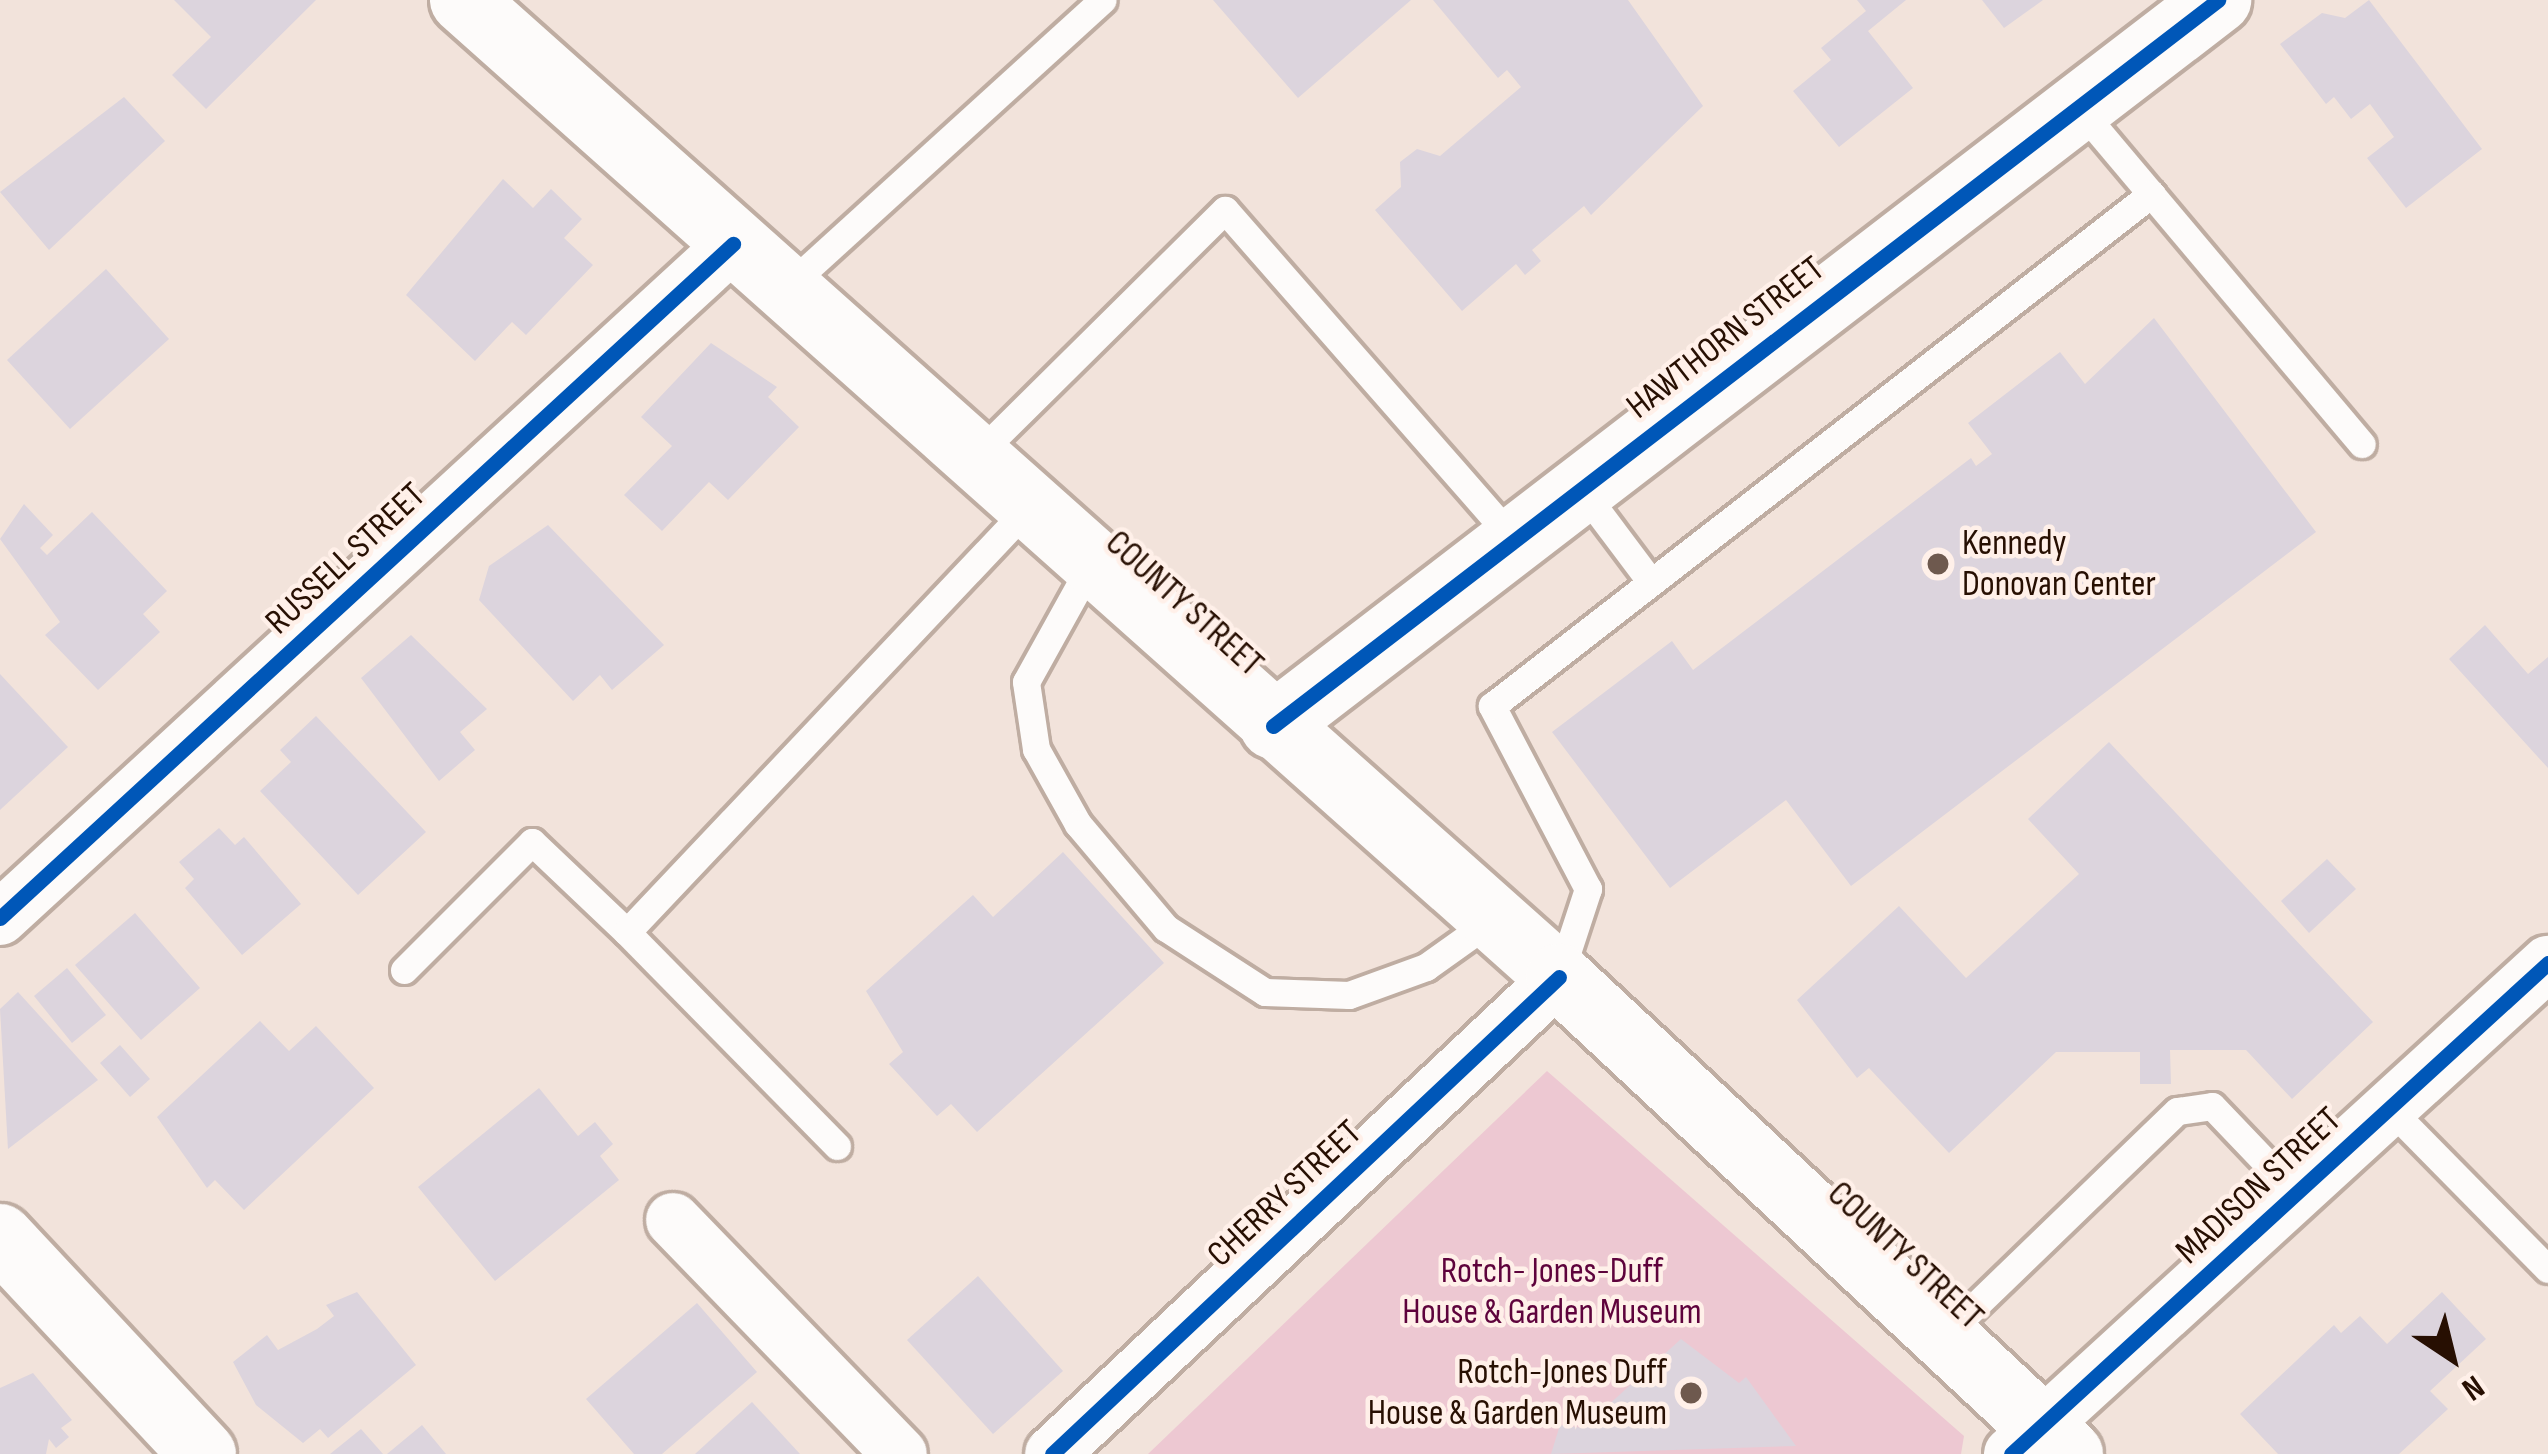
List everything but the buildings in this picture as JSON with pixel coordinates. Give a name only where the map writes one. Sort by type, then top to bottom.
[{"type":"main road","name":"COUNTY STREET","points":[[463,0],[1559,977],[1946,1334],[2041,1444]]},
{"type":"main road","name":"HAWTHORN STREET","points":[[1274,726],[2218,0]]},
{"type":"main road","points":[[5,1252],[203,1454]]},
{"type":"street","name":"RUSSELL STREET","points":[[0,918],[733,244]]},
{"type":"street","name":"MADISON STREET","points":[[2041,1444],[2296,1194],[2548,963]]},
{"type":"street","name":"CHERRY STREET","points":[[1079,1445],[1559,977]]},
{"type":"street","points":[[673,1220],[900,1454]]},
{"type":"lane","points":[[785,290],[1102,0]]},
{"type":"lane","points":[[2077,106],[2362,444]]},
{"type":"lane","points":[[1559,977],[1588,889],[1492,706],[1647,577],[2151,194]]},
{"type":"lane","points":[[976,456],[1225,210],[1513,539]]},
{"type":"lane","points":[[1580,488],[1647,577]]},
{"type":"lane","points":[[627,932],[1031,505]]},
{"type":"lane","points":[[1093,562],[1026,682],[1036,749],[1078,824],[1166,928],[1264,992],[1349,994],[1426,968],[1493,919]]},
{"type":"lane","points":[[404,970],[532,842],[837,1146]]},
{"type":"lane","points":[[1946,1334],[2177,1111],[2212,1106],[2296,1194]]},
{"type":"lane","points":[[2389,1108],[2548,1269]]},
{"type":"green space","name":"Rotch- Jones-Duff House & Garden Museum","points":[[1547,1071],[1964,1436],[1961,1454],[1148,1454]]},
{"type":"cycle path","points":[[1273,726],[2218,0]]},
{"type":"cycle path","points":[[0,918],[733,244]]},
{"type":"cycle path","points":[[2011,1454],[2548,963]]},
{"type":"cycle path","points":[[1052,1454],[1559,977]]},
{"type":"place","name":"Kennedy Donovan Center","points":[[1938,564]]},
{"type":"place","name":"Rotch-Jones Duff House & Garden Museum","points":[[1691,1393]]}]
